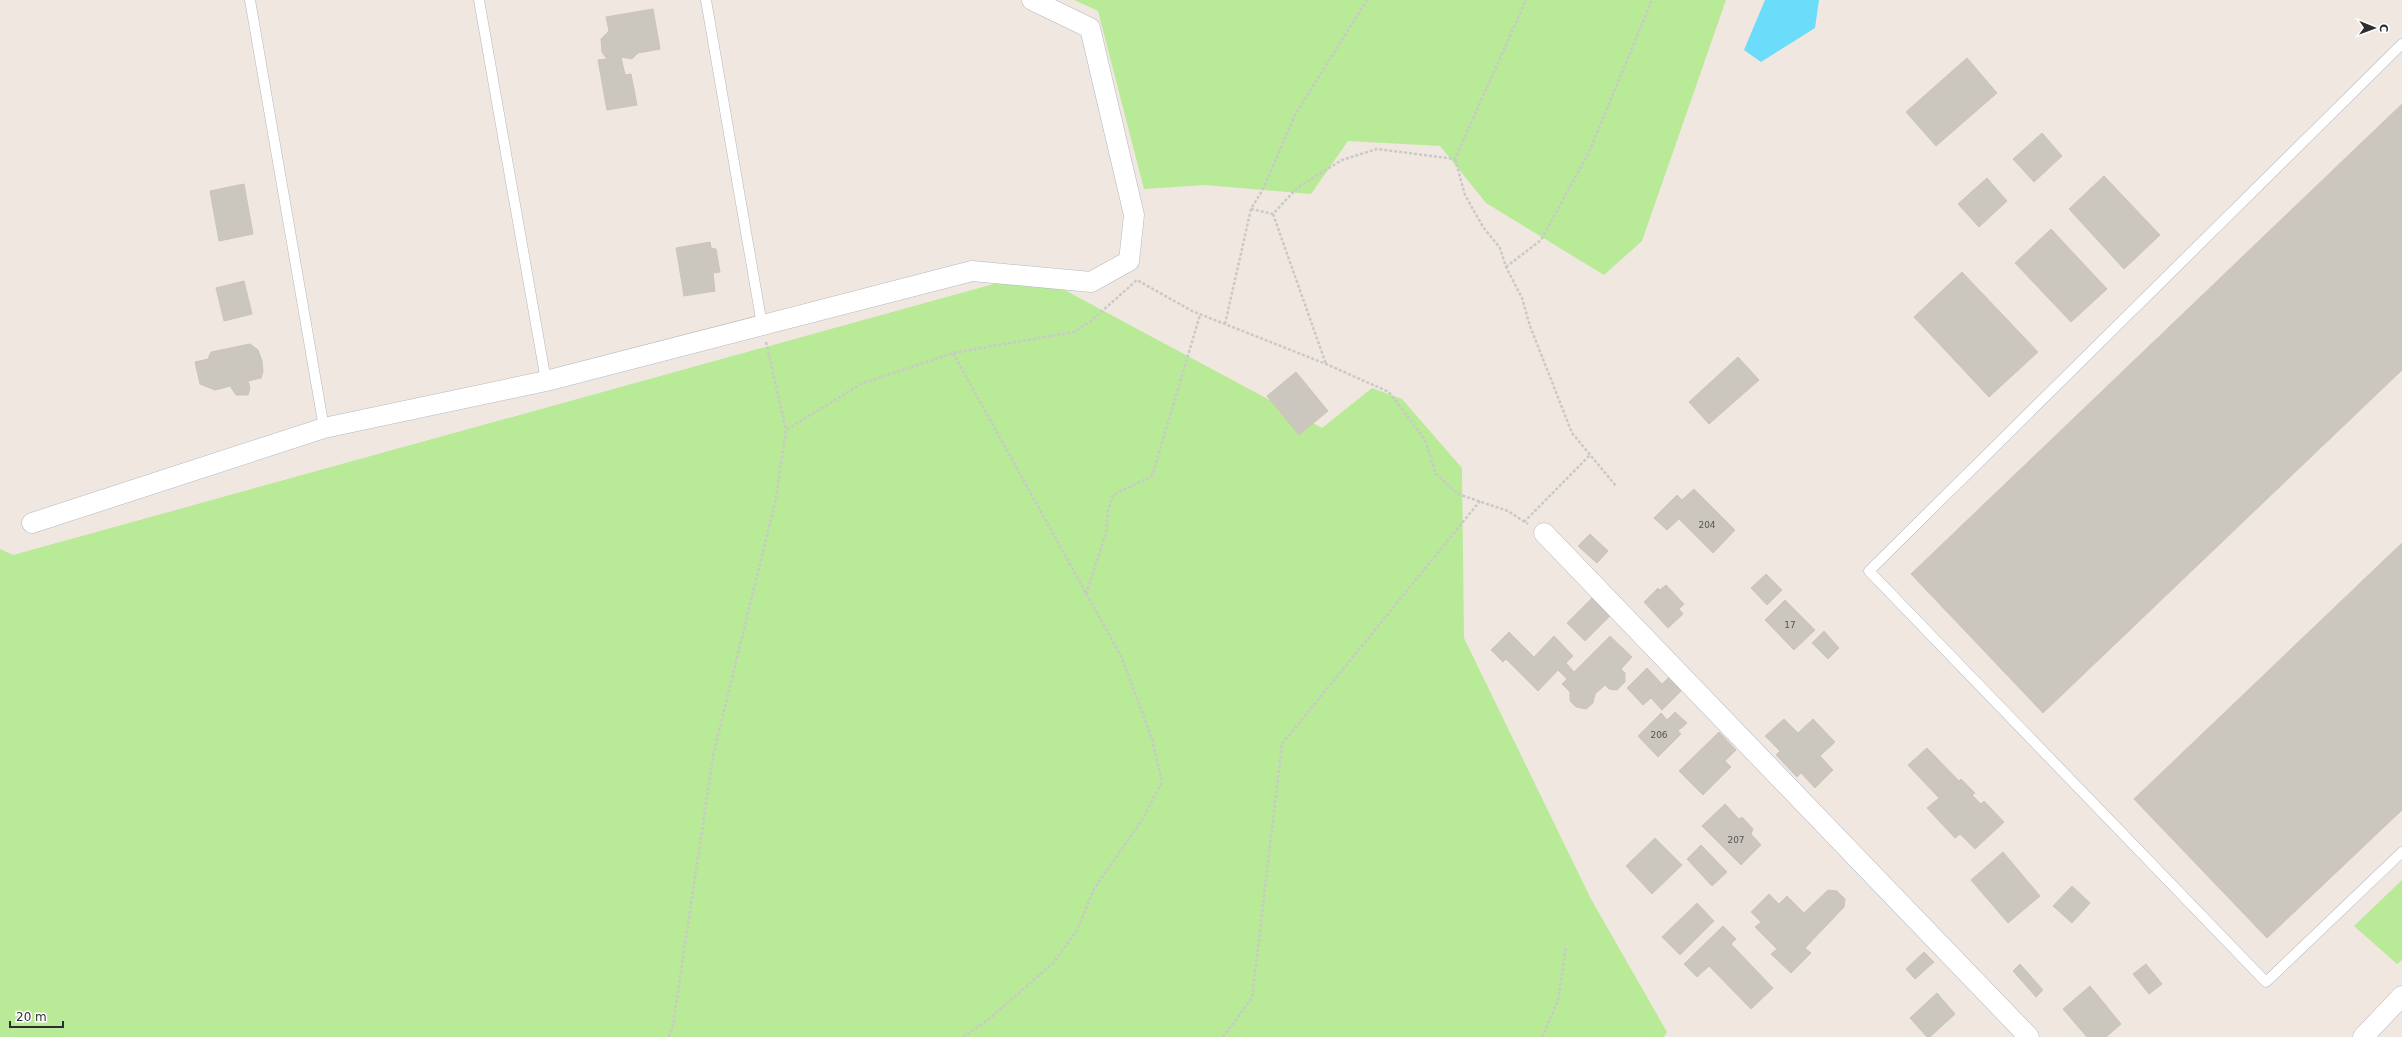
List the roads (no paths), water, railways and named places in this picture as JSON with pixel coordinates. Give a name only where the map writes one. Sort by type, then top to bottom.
[{"type":"street","points":[[32,523],[324,428],[546,381],[972,271],[1091,282],[1129,261],[1134,214],[1090,28],[1032,0]]},
{"type":"street","points":[[1544,534],[2029,1037]]},
{"type":"street","points":[[2363,1037],[2402,996]]},
{"type":"lane","points":[[250,0],[324,428]]},
{"type":"lane","points":[[479,0],[546,381]]},
{"type":"lane","points":[[706,0],[762,325]]},
{"type":"lane","points":[[2402,44],[1869,571],[2266,982],[2402,852]]},
{"type":"water","points":[[1765,0],[1819,0],[1815,28],[1761,62],[1744,50]]}]
